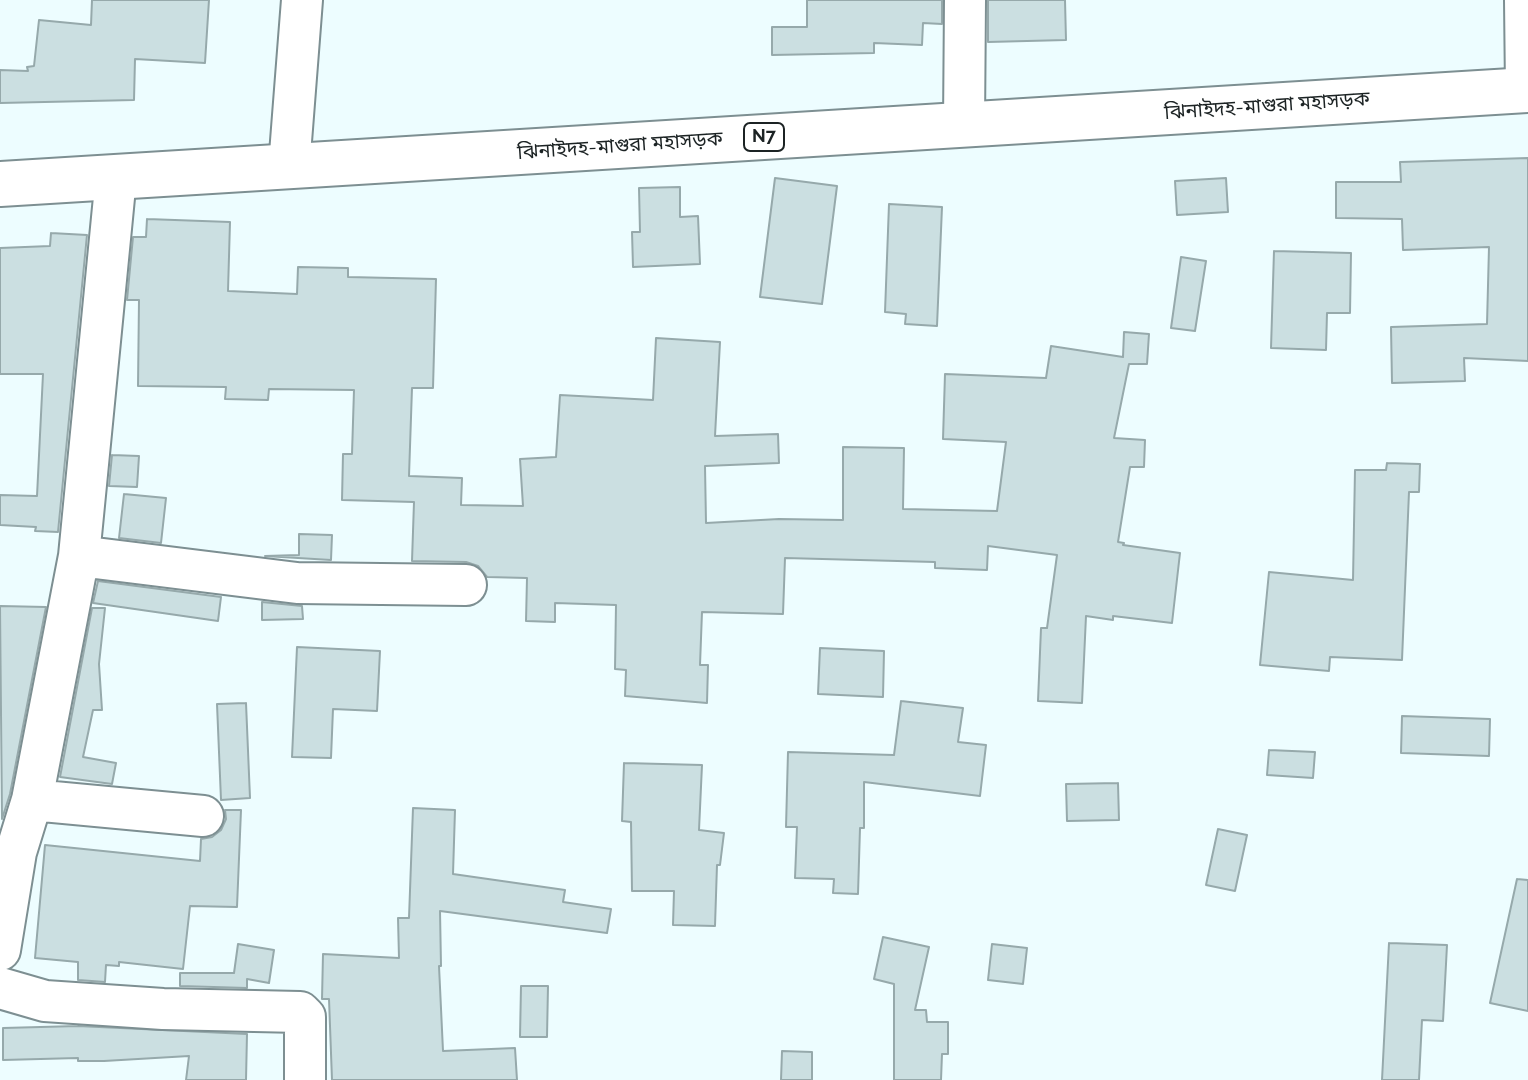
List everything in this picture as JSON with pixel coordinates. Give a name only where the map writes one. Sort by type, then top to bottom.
[{"type":"highway","name":"ঝিনাইদহ-মাগুরা মহাসড়ক","points":[[0,184],[1527,90]]},
{"type":"street","points":[[289,167],[302,0]]},
{"type":"street","points":[[964,125],[965,0]]},
{"type":"street","points":[[1525,0],[1527,90]]},
{"type":"street","points":[[0,950],[8,849],[32,800],[79,556],[116,177]]},
{"type":"street","points":[[79,556],[297,583],[466,585]]},
{"type":"street","points":[[32,800],[203,816]]},
{"type":"street","points":[[0,988],[45,1001],[163,1009],[303,1013],[305,1080]]},
{"type":"building","points":[[92,0],[209,0],[205,63],[135,59],[134,100],[0,103],[0,70],[28,71],[27,67],[34,66],[39,20],[91,25]]},
{"type":"building","points":[[807,0],[942,0],[942,24],[923,23],[922,45],[874,43],[874,53],[772,55],[772,27],[807,27]]},
{"type":"building","points":[[988,0],[1065,0],[1066,40],[988,42]]},
{"type":"building","points":[[1528,158],[1528,361],[1464,358],[1465,381],[1392,383],[1391,327],[1487,324],[1489,247],[1403,250],[1402,219],[1336,218],[1336,182],[1401,182],[1400,162]]},
{"type":"building","points":[[775,178],[837,186],[822,304],[760,297]]},
{"type":"building","points":[[1226,178],[1228,212],[1177,215],[1175,181]]},
{"type":"building","points":[[680,187],[680,217],[698,216],[700,264],[633,267],[632,232],[640,232],[639,188]]},
{"type":"building","points":[[889,204],[942,207],[937,326],[905,324],[906,314],[885,312]]},
{"type":"building","points":[[147,219],[230,222],[228,291],[297,294],[298,267],[348,268],[348,277],[436,279],[433,388],[412,388],[409,476],[462,478],[461,505],[523,506],[520,459],[556,457],[560,395],[653,400],[656,338],[720,342],[715,436],[778,434],[779,463],[705,466],[706,523],[779,519],[843,520],[843,447],[904,448],[903,509],[997,511],[1006,442],[943,439],[945,374],[1046,378],[1051,346],[1123,357],[1124,332],[1149,334],[1147,364],[1129,364],[1114,438],[1145,440],[1144,467],[1130,467],[1118,542],[1180,553],[1172,623],[1086,616],[1082,703],[1038,701],[1041,628],[1047,628],[1057,555],[988,546],[987,570],[935,568],[935,562],[785,558],[783,614],[702,612],[700,665],[708,665],[707,703],[625,696],[626,670],[615,669],[616,605],[555,603],[555,622],[526,621],[527,578],[487,577],[478,566],[466,562],[412,561],[414,502],[342,500],[343,454],[352,454],[354,390],[269,389],[268,400],[225,399],[226,387],[138,386],[139,300],[127,300],[133,237],[146,237]]},
{"type":"building","points":[[51,233],[87,235],[58,532],[0,525],[0,495],[37,496],[43,374],[0,374],[0,248],[50,246]]},
{"type":"building","points":[[1274,251],[1351,253],[1350,313],[1327,313],[1326,350],[1271,348]]},
{"type":"building","points":[[1181,257],[1206,261],[1195,331],[1171,328]]},
{"type":"building","points":[[112,455],[139,456],[137,487],[109,486]]},
{"type":"building","points":[[1387,463],[1420,464],[1419,492],[1409,492],[1402,660],[1330,657],[1329,671],[1260,665],[1269,572],[1353,580],[1355,470],[1386,470]]},
{"type":"building","points":[[124,494],[166,498],[161,543],[119,538]]},
{"type":"building","points":[[299,534],[332,535],[331,560],[265,556],[299,555]]},
{"type":"building","points":[[98,581],[221,597],[218,621],[93,603]]},
{"type":"building","points":[[262,602],[302,606],[303,619],[262,620]]},
{"type":"building","points":[[0,606],[46,607],[10,794],[2,819]]},
{"type":"building","points":[[92,608],[105,608],[99,664],[102,710],[93,710],[83,757],[116,763],[112,784],[60,777]]},
{"type":"building","points":[[297,647],[380,651],[377,711],[333,709],[331,758],[292,757]]},
{"type":"building","points":[[820,648],[884,651],[883,697],[818,694]]},
{"type":"building","points":[[901,701],[963,708],[958,742],[986,745],[980,796],[864,782],[864,828],[860,828],[858,894],[833,893],[834,879],[795,878],[797,827],[786,827],[788,752],[894,755]]},
{"type":"building","points":[[246,703],[250,798],[221,800],[217,704]]},
{"type":"building","points":[[1402,716],[1490,719],[1489,756],[1401,753]]},
{"type":"building","points":[[1269,750],[1315,752],[1313,778],[1267,775]]},
{"type":"building","points":[[624,763],[702,765],[699,830],[724,833],[720,865],[717,865],[715,926],[673,925],[674,891],[632,891],[631,822],[622,821]]},
{"type":"building","points":[[1118,783],[1119,820],[1067,821],[1066,784]]},
{"type":"building","points":[[413,808],[455,810],[453,874],[565,890],[563,902],[611,909],[607,933],[440,911],[443,1051],[515,1048],[517,1080],[332,1080],[329,999],[322,999],[323,954],[399,958],[398,918],[409,918]]},
{"type":"building","points":[[225,810],[241,810],[237,907],[190,906],[183,969],[119,962],[119,966],[106,965],[105,982],[78,980],[78,962],[35,958],[45,845],[200,861],[201,839],[212,837],[221,830],[226,819]]},
{"type":"building","points":[[1218,829],[1247,835],[1235,891],[1206,885]]},
{"type":"building","points":[[1517,879],[1528,880],[1528,1011],[1490,1003]]},
{"type":"building","points":[[883,937],[929,947],[915,1010],[926,1010],[927,1022],[948,1022],[948,1054],[942,1054],[941,1080],[894,1080],[894,984],[874,979]]},
{"type":"building","points":[[1389,943],[1447,945],[1443,1021],[1422,1020],[1419,1080],[1382,1080]]},
{"type":"building","points":[[238,944],[274,950],[269,983],[247,979],[247,988],[180,986],[180,973],[234,973]]},
{"type":"building","points":[[992,944],[1027,948],[1023,984],[988,980]]},
{"type":"building","points":[[521,986],[548,986],[547,1037],[520,1037]]},
{"type":"building","points":[[78,1026],[247,1034],[246,1080],[186,1080],[189,1056],[104,1061],[78,1061],[78,1058],[3,1060],[3,1028]]},
{"type":"building","points":[[782,1051],[812,1052],[812,1080],[781,1080]]}]
